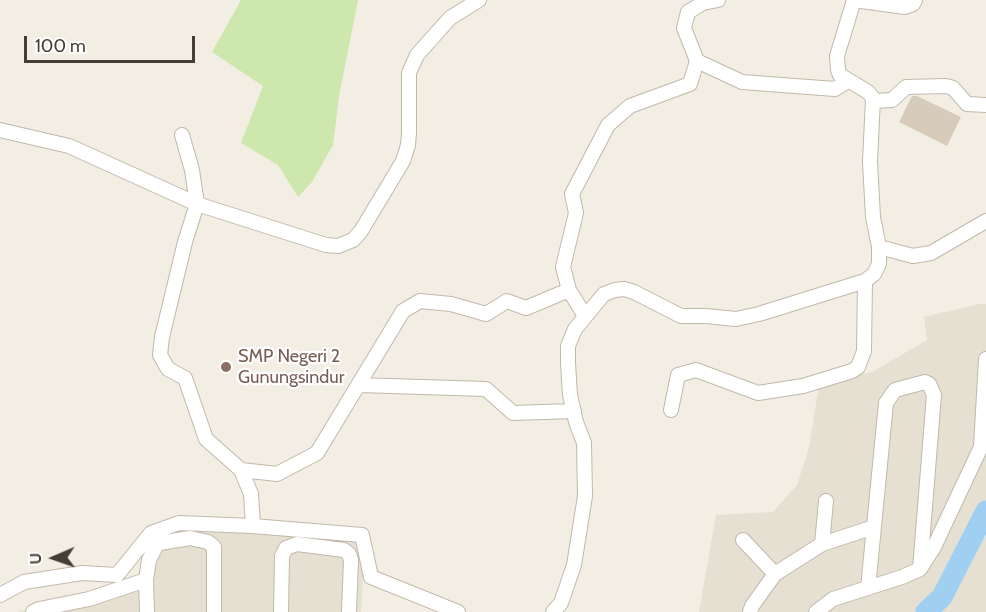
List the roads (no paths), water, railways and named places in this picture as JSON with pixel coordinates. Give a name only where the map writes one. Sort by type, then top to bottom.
[{"type":"street","points":[[0,130],[69,146],[197,204],[338,246],[353,240],[361,231],[397,172],[408,145],[409,73],[417,55],[450,18],[479,0]]},
{"type":"street","points":[[585,316],[569,290],[563,267],[576,213],[572,194],[608,125],[630,106],[690,84],[697,61],[684,28],[688,12],[703,3],[718,0]]},
{"type":"street","points":[[553,612],[561,603],[573,571],[583,517],[586,465],[584,443],[570,395],[568,346],[575,329],[604,294],[615,290],[624,289],[634,292],[681,316],[736,319],[864,281],[874,274],[879,264],[879,247],[873,217],[870,162],[874,101],[868,92],[840,75],[837,56],[854,0],[905,7],[913,4],[915,0]]},
{"type":"street","points":[[697,61],[742,82],[836,89],[848,81]]},
{"type":"street","points":[[874,101],[892,100],[903,89],[914,86],[946,86],[953,88],[967,104],[986,105]]},
{"type":"street","points":[[182,135],[192,170],[197,204],[167,316],[160,355],[168,369],[185,378],[207,439],[241,470],[251,494],[254,526]]},
{"type":"street","points":[[879,247],[895,249],[913,256],[931,253],[986,221]]},
{"type":"street","points":[[670,410],[678,375],[696,370],[758,393],[803,386],[852,371],[858,367],[864,351],[864,281]]},
{"type":"street","points":[[241,470],[277,474],[317,453],[403,311],[420,301],[451,304],[486,314],[507,301],[526,308],[569,290]]},
{"type":"street","points":[[816,612],[833,599],[920,569],[934,547],[983,445],[986,359]]},
{"type":"street","points":[[868,588],[888,398],[895,390],[909,385],[927,383],[934,395],[920,569]]},
{"type":"street","points":[[359,385],[486,389],[513,414],[574,411]]},
{"type":"street","points":[[822,544],[826,501]]},
{"type":"street","points":[[0,595],[24,582],[82,573],[117,575],[151,533],[179,523],[254,526],[362,535],[371,577],[458,612]]},
{"type":"street","points":[[750,612],[776,574],[822,544],[874,527]]},
{"type":"street","points":[[147,612],[146,580],[149,560],[156,546],[160,543],[190,538],[208,542],[214,551],[214,612]]},
{"type":"street","points":[[743,540],[776,574]]},
{"type":"street","points":[[281,612],[282,556],[286,548],[297,544],[344,550],[349,554],[351,560],[349,612]]},
{"type":"street","points":[[33,612],[39,609],[88,606],[146,580]]},
{"type":"waterway","points":[[926,612],[942,597],[986,511]]},
{"type":"place","name":"SMP Negeri 2 Gunungsindur","points":[[226,367]]}]
